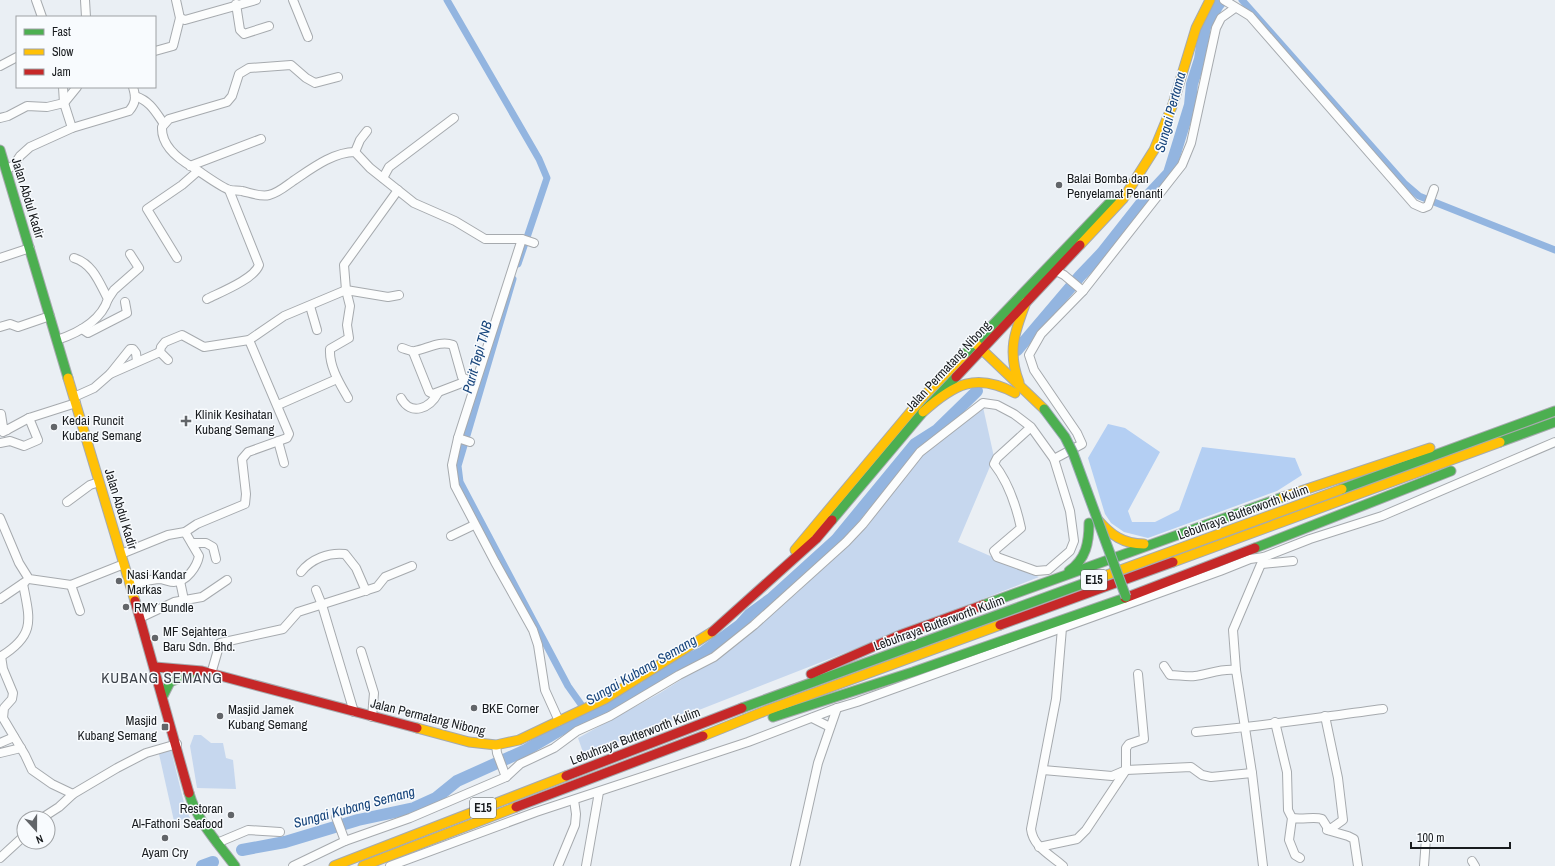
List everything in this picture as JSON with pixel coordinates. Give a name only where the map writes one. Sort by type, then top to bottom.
[{"type":"main road","name":"Jalan Permatang Nibong","points":[[755,595],[923,398],[1026,302],[1060,273],[1123,199],[1137,180],[1168,118],[1194,34],[1210,0]]},
{"type":"main road","name":"Jalan Abdul Kadir","points":[[0,150],[163,696],[193,806],[218,845],[235,866]]},
{"type":"main road","name":"Jalan Permatang Nibong","points":[[154,667],[202,671],[497,749],[605,699],[709,635],[816,539],[975,349],[1120,192],[1134,171],[1153,150]]},
{"type":"main road","points":[[1018,390],[1011,353],[1014,335],[1026,302]]},
{"type":"main road","points":[[975,349],[1065,437],[1073,453],[1093,521],[1122,599]]},
{"type":"main road","points":[[923,412],[938,398],[955,388],[974,382],[994,383],[1018,390]]},
{"type":"main road","points":[[711,720],[769,691],[900,635],[1316,485],[1472,434],[1555,411]]},
{"type":"main road","name":"Lebuhraya Butterworth Kulim","points":[[334,866],[711,720],[1555,411]]},
{"type":"main road","points":[[716,731],[778,716],[1122,599],[1329,520],[1481,458],[1555,423]]},
{"type":"main road","name":"Lebuhraya Butterworth Kulim","points":[[363,866],[637,762],[775,707],[1555,423]]},
{"type":"main road","points":[[1093,521],[1120,541],[1135,545],[1150,544]]},
{"type":"main road","points":[[1049,581],[1078,566],[1086,553],[1093,521]]},
{"type":"main road","points":[[163,696],[165,687],[175,678],[202,671]]},
{"type":"street","points":[[36,0],[42,16]]},
{"type":"street","points":[[156,51],[174,46],[180,18],[175,0]]},
{"type":"street","points":[[180,18],[185,20],[236,4],[256,0]]},
{"type":"street","points":[[294,0],[308,36]]},
{"type":"street","points":[[1224,0],[1250,16],[1408,199],[1414,204],[1423,208],[1428,206],[1434,189]]},
{"type":"street","points":[[86,16],[88,2]]},
{"type":"street","points":[[236,4],[240,30],[244,34],[269,26]]},
{"type":"street","points":[[1054,459],[1082,444],[1077,433],[1034,370],[1029,355],[1041,334],[1182,165],[1193,137],[1216,28],[1221,18],[1234,7]]},
{"type":"street","points":[[0,66],[16,58]]},
{"type":"street","points":[[338,77],[315,83],[291,66],[249,68],[239,74],[232,96],[227,102],[169,119],[164,124],[162,134],[167,145],[175,155],[198,171],[229,190],[260,195],[270,195],[336,156],[345,152],[355,152],[370,168],[398,190],[403,196],[414,203],[455,221],[485,239],[528,241],[475,384],[464,440],[452,465],[455,486],[474,525],[533,630],[538,645],[545,690],[559,721]]},
{"type":"street","points":[[63,88],[64,103],[72,128]]},
{"type":"street","points":[[0,118],[8,116],[27,106],[47,107],[64,103],[76,88]]},
{"type":"street","points":[[6,170],[14,165],[20,156],[30,147],[72,128],[129,111],[134,104],[135,96],[133,88]]},
{"type":"street","points":[[135,96],[150,103],[164,124]]},
{"type":"street","points":[[383,178],[389,167],[454,118]]},
{"type":"street","points":[[355,152],[360,140],[367,131]]},
{"type":"street","points":[[190,166],[261,140]]},
{"type":"street","points":[[178,258],[147,209],[182,185],[198,171]]},
{"type":"street","points":[[207,299],[257,271],[259,265],[229,190]]},
{"type":"street","points":[[348,398],[337,379],[329,356],[330,349],[348,338],[347,325],[350,306],[346,290],[344,265],[398,190]]},
{"type":"street","points":[[0,258],[30,248]]},
{"type":"street","points":[[57,340],[82,329],[105,309],[108,299],[114,290],[139,268],[130,254]]},
{"type":"street","points":[[74,258],[82,260],[93,270],[108,299]]},
{"type":"street","points":[[1060,273],[1080,289]]},
{"type":"street","points":[[160,352],[161,347],[165,342],[182,335],[204,347],[249,340],[284,316],[346,290],[388,297],[399,295]]},
{"type":"street","points":[[82,329],[88,333],[127,313],[125,302]]},
{"type":"street","points":[[310,306],[317,330]]},
{"type":"street","points":[[0,327],[10,324],[18,327],[50,316]]},
{"type":"street","points":[[121,554],[168,535],[185,532],[197,524],[245,504],[246,494],[242,459],[248,452],[287,438],[289,434],[278,405],[249,340]]},
{"type":"street","points":[[402,348],[414,352],[425,347],[448,343],[453,345],[462,378],[475,384]]},
{"type":"street","points":[[1,414],[5,431],[29,418],[75,400],[94,388],[110,374],[130,349],[133,349],[136,353],[137,361]]},
{"type":"street","points":[[160,352],[168,360]]},
{"type":"street","points":[[110,374],[160,352]]},
{"type":"street","points":[[414,352],[429,392],[433,394],[438,393],[467,381]]},
{"type":"street","points":[[278,405],[337,379]]},
{"type":"street","points":[[401,398],[404,404],[412,409],[429,404],[438,393]]},
{"type":"street","points":[[293,866],[344,838],[410,818],[505,775],[520,764],[554,748],[572,734],[610,716],[679,675],[714,657],[800,585],[846,542],[863,524],[920,452],[984,403],[997,405],[1014,414],[1031,427],[1054,459],[1070,511],[1074,541],[1070,551],[1048,570],[1036,571],[997,557],[994,551],[1021,528],[1016,505],[1003,475],[994,464],[997,458],[1031,427]]},
{"type":"street","points":[[0,443],[10,441],[24,446],[38,440],[29,418]]},
{"type":"street","points":[[278,441],[284,463]]},
{"type":"street","points":[[1263,866],[1252,773],[1236,670],[1233,630],[1263,560],[1310,539],[1382,516],[1555,442]]},
{"type":"street","points":[[67,502],[90,484],[100,482]]},
{"type":"street","points":[[0,518],[26,581],[28,609],[27,632],[1,656],[3,669],[13,693],[12,699],[4,708],[2,716],[32,770],[52,784],[72,794]]},
{"type":"street","points":[[452,536],[474,525]]},
{"type":"street","points":[[130,585],[160,579],[174,582],[180,581],[187,576],[198,562],[199,556],[185,532]]},
{"type":"street","points":[[192,543],[206,543],[213,547],[216,559]]},
{"type":"street","points":[[301,572],[314,560],[335,553],[345,554],[356,568],[366,591]]},
{"type":"street","points":[[390,866],[409,863],[536,812],[748,742],[837,708],[1250,559],[1293,561]]},
{"type":"street","points":[[0,599],[26,581],[71,585],[124,564]]},
{"type":"street","points":[[211,674],[220,643],[283,629],[296,613],[377,587],[385,577],[412,566]]},
{"type":"street","points":[[140,618],[174,602],[202,597],[227,580]]},
{"type":"street","points":[[180,581],[184,600]]},
{"type":"street","points":[[71,585],[80,611]]},
{"type":"street","points":[[316,590],[322,605],[354,712]]},
{"type":"street","points":[[1062,628],[1056,699],[1031,829],[1032,836],[1039,847],[1064,866]]},
{"type":"street","points":[[361,651],[374,693],[372,716]]},
{"type":"street","points":[[1164,666],[1170,675],[1194,676],[1229,669],[1236,670]]},
{"type":"street","points":[[1039,847],[1077,839],[1086,830],[1126,770],[1126,748],[1129,744],[1144,739],[1138,674]]},
{"type":"street","points":[[795,866],[818,763],[837,708]]},
{"type":"street","points":[[1196,732],[1244,728],[1276,722],[1383,709]]},
{"type":"street","points":[[1325,716],[1338,778],[1343,820],[1326,830]]},
{"type":"street","points":[[812,718],[830,727]]},
{"type":"street","points":[[1276,722],[1287,772],[1288,810],[1292,818],[1289,840],[1295,855],[1300,858]]},
{"type":"street","points":[[0,743],[14,737]]},
{"type":"street","points":[[54,810],[72,794],[146,753],[177,744]]},
{"type":"street","points":[[0,753],[21,748]]},
{"type":"street","points":[[497,749],[505,775]]},
{"type":"street","points":[[1043,770],[1112,776],[1126,770],[1191,767],[1202,775],[1211,777],[1252,773]]},
{"type":"street","points":[[586,866],[599,792]]},
{"type":"street","points":[[558,866],[574,825],[576,814],[574,800]]},
{"type":"street","points":[[1292,818],[1302,820],[1317,817],[1322,819],[1326,830]]},
{"type":"street","points":[[336,818],[344,838]]},
{"type":"street","points":[[218,845],[248,830],[280,832]]},
{"type":"street","points":[[1326,830],[1348,836],[1354,840],[1358,866]]},
{"type":"street","points":[[1424,866],[1426,838]]},
{"type":"street","points":[[0,858],[16,843]]},
{"type":"shaded area","points":[[983,407],[994,457],[958,542],[1039,577],[584,755],[578,738],[660,693],[725,652],[798,592],[864,527],[922,454]]},
{"type":"shaded area","points":[[1108,424],[1125,428],[1160,452],[1128,511],[1132,522],[1155,522],[1179,510],[1202,447],[1295,458],[1302,475],[1277,491],[1148,538],[1124,532],[1111,523],[1105,514],[1088,458]]},
{"type":"shaded area","points":[[194,735],[201,735],[211,743],[223,743],[226,758],[233,760],[236,789],[197,788],[190,746]]},
{"type":"shaded area","points":[[171,750],[185,807],[190,818],[174,821],[159,754]]},
{"type":"waterway","name":"Parit Tepi TNB","points":[[447,0],[539,159],[547,178],[518,264]]},
{"type":"waterway","name":"Sungai Pertama","points":[[1017,350],[1080,276],[1102,253],[1143,201],[1169,173],[1190,105],[1192,84],[1200,59],[1205,27],[1222,0]]},
{"type":"waterway","points":[[1242,0],[1405,184],[1419,196],[1555,250]]},
{"type":"waterway","name":"Parit Tepi TNB","points":[[513,279],[458,466],[460,482],[568,686],[590,717]]},
{"type":"waterway","name":"Sungai Kubang Semang","points":[[242,850],[285,842],[358,820],[414,808],[436,798],[457,781],[526,750],[560,730],[621,701],[644,688],[674,666],[702,653],[740,625],[750,614],[772,598],[836,540],[915,444],[937,430],[977,391]]},
{"type":"waterway","name":"Sungai Kubang Semang","points":[[202,866],[213,862]]},
{"type":"traffic: fast","points":[[0,150],[68,378]]},
{"type":"traffic: fast","points":[[963,356],[1114,198]]},
{"type":"traffic: fast","points":[[832,520],[923,412],[956,377]]},
{"type":"traffic: fast","points":[[1044,409],[1065,437],[1073,453],[1126,597]]},
{"type":"traffic: fast","points":[[1342,489],[1555,411]]},
{"type":"traffic: fast","points":[[1500,442],[1555,422]]},
{"type":"traffic: fast","points":[[1255,548],[1451,471]]},
{"type":"traffic: fast","points":[[983,605],[1283,497]]},
{"type":"traffic: fast","points":[[1069,571],[1083,556],[1087,544],[1089,523]]},
{"type":"traffic: fast","points":[[742,708],[1096,579]]},
{"type":"traffic: fast","points":[[773,717],[913,672],[1125,598]]},
{"type":"traffic: fast","points":[[163,696],[170,682],[193,673]]},
{"type":"traffic: fast","points":[[189,793],[197,813],[235,866]]},
{"type":"traffic: slow","points":[[1080,245],[1123,199],[1154,150],[1173,104],[1196,28],[1210,0]]},
{"type":"traffic: slow","points":[[1019,382],[1015,371],[1013,351],[1016,332],[1026,302]]},
{"type":"traffic: slow","points":[[975,343],[1044,409]]},
{"type":"traffic: slow","points":[[795,550],[923,397],[963,356]]},
{"type":"traffic: slow","points":[[68,378],[135,601]]},
{"type":"traffic: slow","points":[[923,412],[945,394],[966,384],[977,382],[989,383],[1015,393]]},
{"type":"traffic: slow","points":[[1173,562],[1500,442]]},
{"type":"traffic: slow","points":[[1283,497],[1430,448]]},
{"type":"traffic: slow","points":[[1096,579],[1342,489]]},
{"type":"traffic: slow","points":[[1098,520],[1118,538],[1137,544],[1144,544]]},
{"type":"traffic: slow","points":[[703,736],[765,711],[1000,625]]},
{"type":"traffic: slow","points":[[417,728],[469,742],[496,745],[519,740],[605,699],[712,632]]},
{"type":"traffic: slow","points":[[334,866],[566,776]]},
{"type":"traffic: slow","points":[[363,866],[516,807]]},
{"type":"traffic: jam","points":[[956,377],[1080,245]]},
{"type":"traffic: jam","points":[[712,632],[816,539],[832,520]]},
{"type":"traffic: jam","points":[[1125,598],[1255,548]]},
{"type":"traffic: jam","points":[[1000,625],[1173,562]]},
{"type":"traffic: jam","points":[[135,601],[189,793]]},
{"type":"traffic: jam","points":[[811,674],[900,635],[983,605]]},
{"type":"traffic: jam","points":[[155,667],[202,671],[417,728]]},
{"type":"traffic: jam","points":[[566,776],[742,708]]},
{"type":"traffic: jam","points":[[516,807],[703,736]]},
{"type":"place","name":"Balai Bomba dan Penyelamat Penanti","points":[[1059,185]]},
{"type":"place","name":"Klinik Kesihatan Kubang Semang","points":[[186,421]]},
{"type":"place","name":"Kedai Runcit Kubang Semang","points":[[54,427]]},
{"type":"place","name":"Nasi Kandar Markas","points":[[119,581]]},
{"type":"place","name":"RMY Bundle","points":[[126,607]]},
{"type":"place","name":"MF Sejahtera Baru Sdn. Bhd.","points":[[155,638]]},
{"type":"place","name":"BKE Corner","points":[[474,708]]},
{"type":"place","name":"Masjid Jamek Kubang Semang","points":[[220,716]]},
{"type":"place","name":"Masjid Kubang Semang","points":[[165,727]]},
{"type":"place","name":"Restoran Al-Fathoni Seafood","points":[[231,815]]},
{"type":"place","name":"Ayam Cry","points":[[165,838]]},
{"type":"district","name":"KUBANG SEMANG","points":[[162,677]]}]
